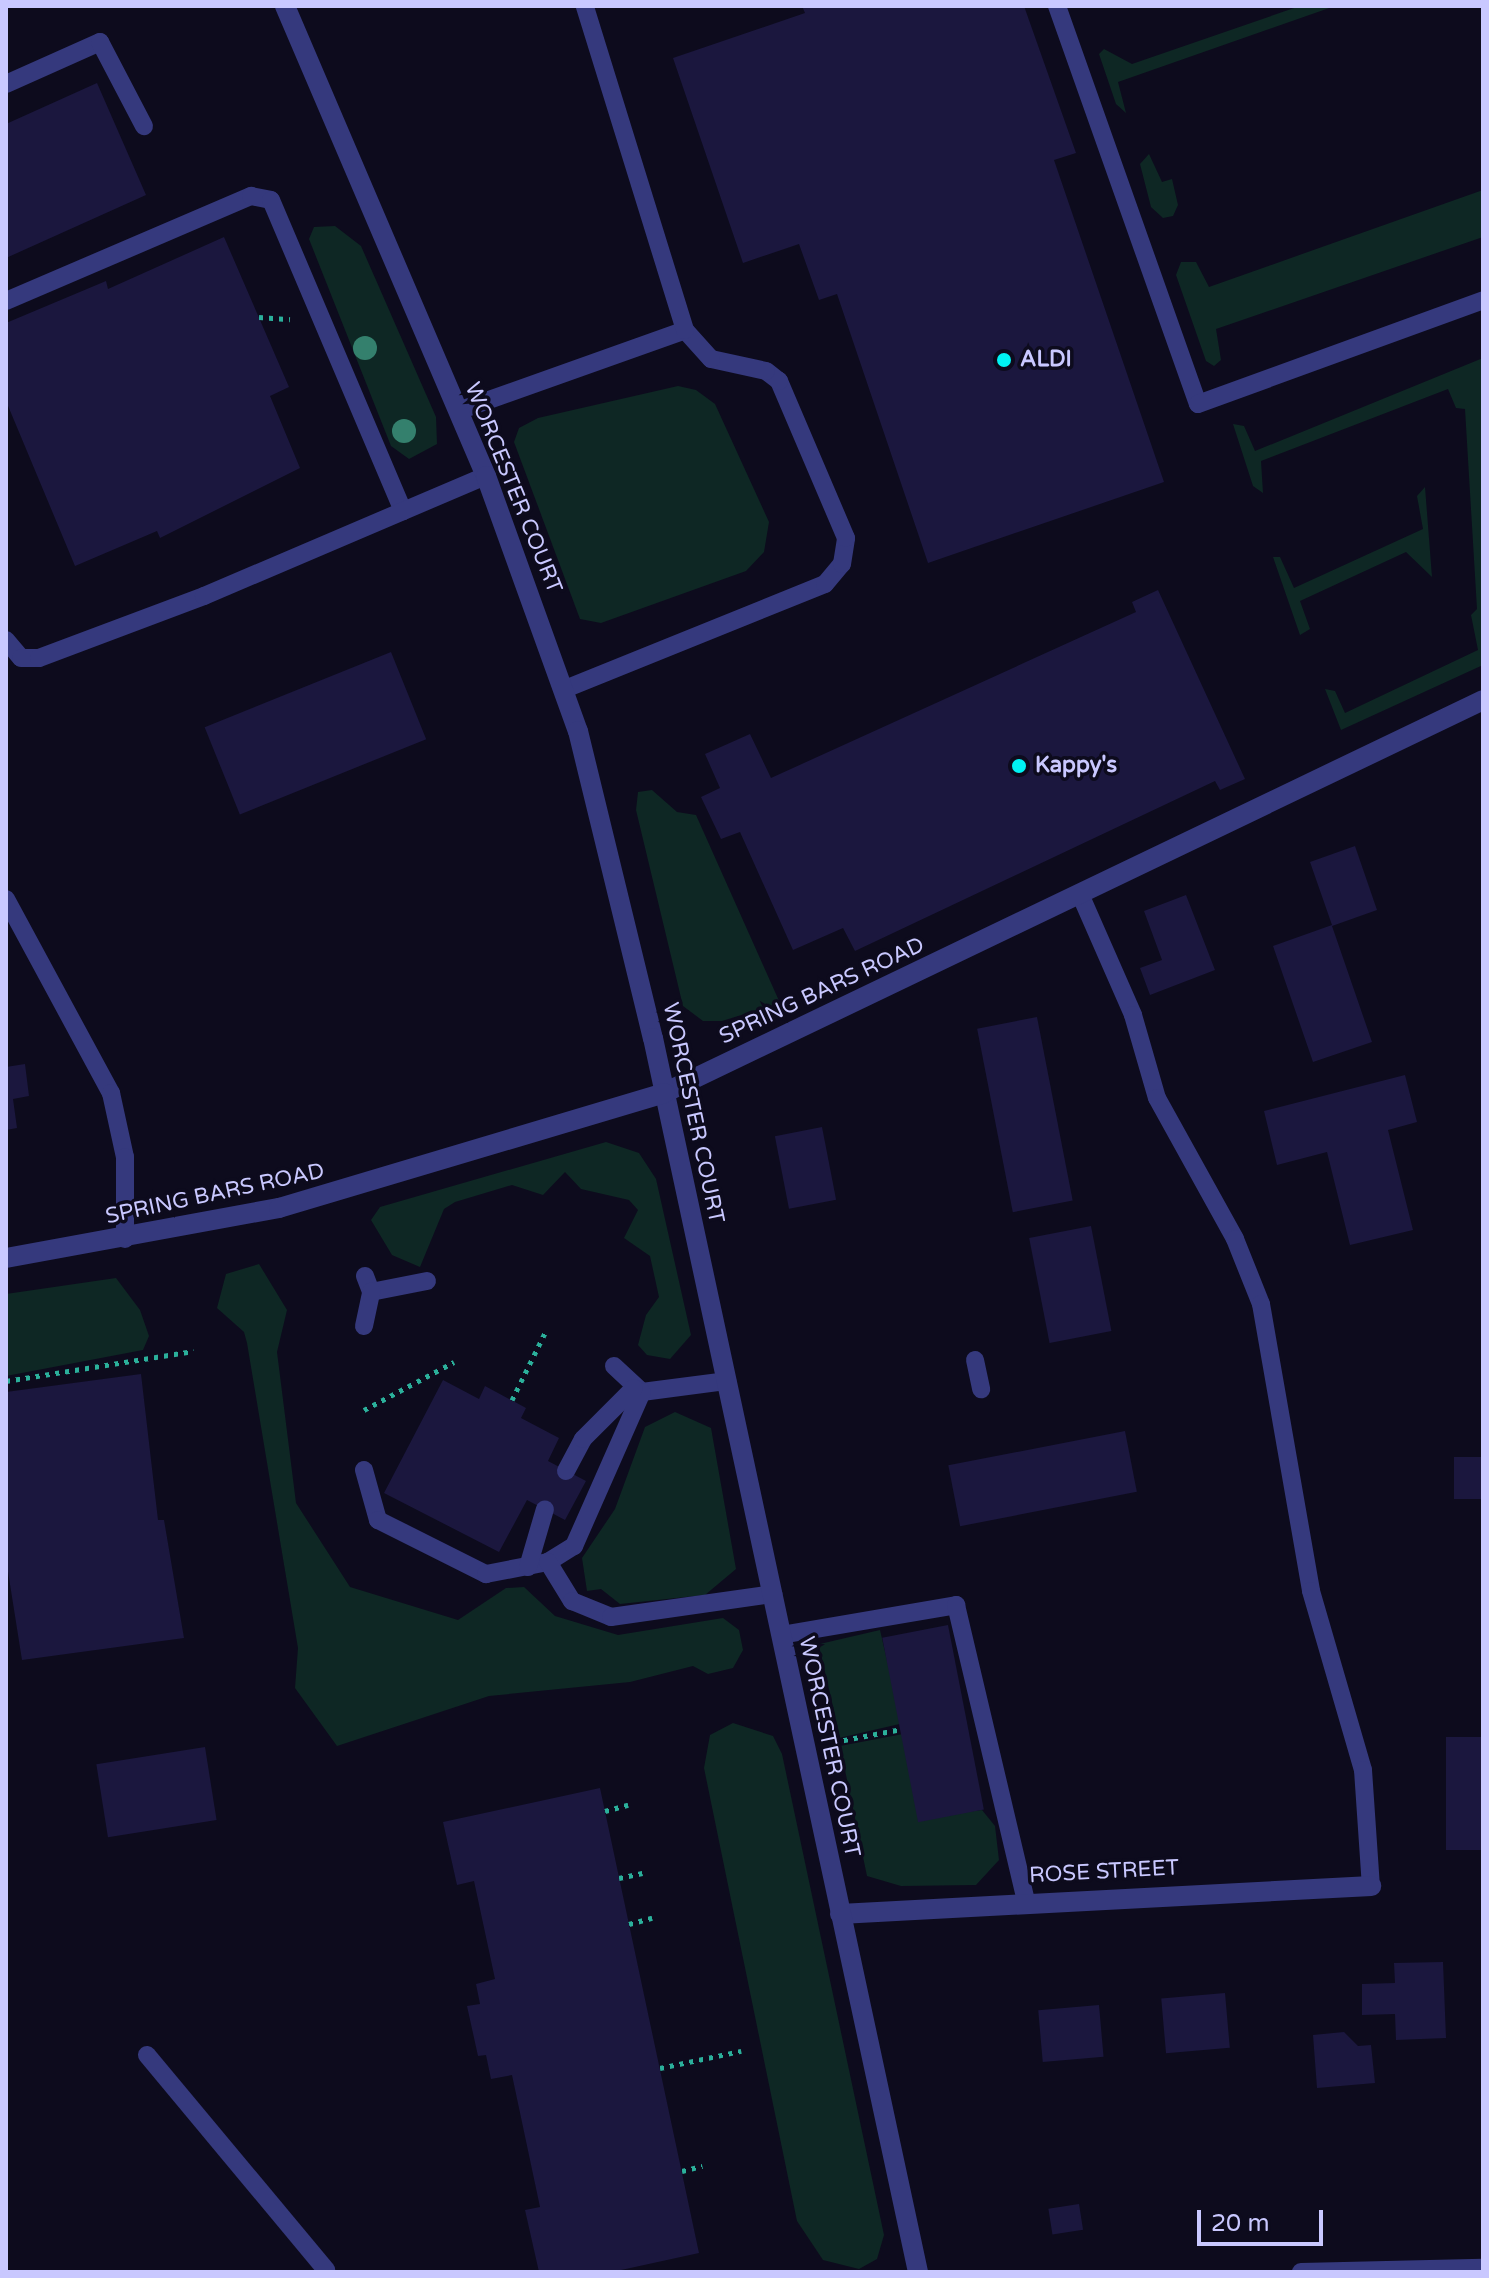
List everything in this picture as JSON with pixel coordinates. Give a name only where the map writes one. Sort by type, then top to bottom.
[{"type":"street","name":"WORCESTER COURT","points":[[285,6],[486,476],[565,689],[664,1093],[918,2272]]},
{"type":"street","name":"SPRING BARS ROAD","points":[[6,1258],[125,1239],[337,1193],[664,1093],[1483,700]]},
{"type":"street","name":"ROSE STREET","points":[[840,1914],[1026,1900],[1371,1886]]},
{"type":"lane","points":[[565,689],[825,584],[842,564],[846,538],[779,381],[766,371],[711,359],[685,330],[585,6]]},
{"type":"lane","points":[[1057,6],[1198,404],[1483,300]]},
{"type":"lane","points":[[6,84],[100,42],[144,126]]},
{"type":"lane","points":[[6,301],[251,196],[271,200],[403,511]]},
{"type":"lane","points":[[458,411],[685,330]]},
{"type":"lane","points":[[6,640],[21,658],[39,658],[486,476]]},
{"type":"lane","points":[[1080,894],[1133,1015],[1157,1098],[1235,1239],[1261,1304],[1311,1591],[1363,1770],[1371,1886]]},
{"type":"lane","points":[[6,899],[13,924],[111,1093],[125,1157],[125,1239]]},
{"type":"lane","points":[[364,1326],[368,1284],[427,1281]]},
{"type":"lane","points":[[975,1360],[981,1389]]},
{"type":"lane","points":[[614,1366],[638,1390]]},
{"type":"lane","points":[[566,1471],[583,1439],[638,1390],[727,1381]]},
{"type":"lane","points":[[364,1470],[378,1520],[486,1574],[548,1562],[574,1546],[638,1390]]},
{"type":"lane","points":[[528,1567],[545,1509]]},
{"type":"lane","points":[[548,1562],[572,1601],[611,1617],[773,1594]]},
{"type":"lane","points":[[781,1635],[956,1605],[1026,1900]]},
{"type":"lane","points":[[147,2055],[326,2270]]},
{"type":"lane","points":[[1301,2272],[1472,2269]]},
{"type":"path","points":[[512,1400],[545,1333]]},
{"type":"path","points":[[6,1381],[194,1351]]},
{"type":"path","points":[[364,1410],[454,1362]]},
{"type":"path","points":[[833,1742],[902,1729]]},
{"type":"path","points":[[605,1811],[628,1805]]},
{"type":"path","points":[[619,1878],[642,1873]]},
{"type":"path","points":[[629,1924],[652,1918]]},
{"type":"path","points":[[660,2068],[741,2051]]},
{"type":"path","points":[[682,2171],[702,2166]]},
{"type":"green space","points":[[1300,6],[1335,6],[1118,82],[1126,113],[1116,104],[1099,54],[1104,49],[1132,64]]},
{"type":"green space","points":[[1149,154],[1162,182],[1172,179],[1178,205],[1173,216],[1163,218],[1151,207],[1140,164]]},
{"type":"green space","points":[[1483,190],[1483,237],[1216,329],[1221,360],[1214,366],[1206,361],[1176,275],[1181,262],[1196,262],[1209,287]]},
{"type":"green space","points":[[335,226],[361,246],[436,417],[437,444],[409,459],[391,446],[309,239],[314,227]]},
{"type":"green space","points":[[1483,358],[1483,665],[1341,730],[1325,689],[1335,691],[1345,713],[1478,650],[1471,615],[1477,609],[1465,409],[1456,408],[1448,389],[1261,461],[1263,493],[1253,486],[1233,424],[1244,426],[1255,451]]},
{"type":"green space","points":[[678,386],[696,390],[715,404],[769,522],[764,552],[746,571],[601,623],[580,619],[514,442],[519,428],[538,418]]},
{"type":"green space","points":[[1425,487],[1432,577],[1406,552],[1300,601],[1310,629],[1300,635],[1273,557],[1280,557],[1294,588],[1423,529],[1417,496]]},
{"type":"green space","points":[[652,790],[677,812],[696,815],[780,1003],[722,1021],[703,1021],[683,1006],[636,810],[638,792]]},
{"type":"green space","points":[[606,1142],[639,1153],[656,1179],[691,1335],[670,1359],[647,1355],[638,1345],[646,1315],[659,1297],[650,1256],[624,1238],[638,1210],[629,1200],[581,1189],[565,1172],[543,1195],[512,1185],[455,1202],[444,1209],[420,1267],[392,1255],[371,1220],[380,1207]]},
{"type":"green space","points":[[259,1264],[287,1310],[277,1352],[296,1503],[350,1587],[458,1620],[506,1588],[524,1587],[555,1616],[618,1635],[723,1618],[739,1630],[743,1650],[733,1668],[708,1674],[693,1666],[630,1682],[489,1696],[337,1746],[295,1688],[298,1648],[247,1343],[244,1332],[217,1308],[226,1274]]},
{"type":"green space","points":[[116,1278],[140,1310],[149,1336],[143,1350],[6,1376],[6,1294]]},
{"type":"green space","points":[[675,1412],[711,1428],[736,1569],[705,1595],[620,1604],[601,1589],[587,1591],[582,1558],[615,1509],[645,1427]]},
{"type":"green space","points":[[880,1630],[902,1724],[840,1738],[819,1644]]},
{"type":"green space","points":[[733,1723],[773,1736],[782,1754],[884,2235],[877,2259],[859,2269],[823,2260],[797,2221],[704,1768],[710,1735]]},
{"type":"green space","points":[[903,1734],[921,1818],[982,1810],[995,1826],[999,1860],[976,1885],[901,1886],[867,1876],[840,1746]]},
{"type":"building","points":[[802,6],[1024,6],[1076,153],[1054,160],[1164,482],[928,563],[837,294],[819,300],[799,244],[743,263],[673,58],[805,13]]},
{"type":"building","points":[[97,83],[146,195],[6,258],[6,124]]},
{"type":"building","points":[[224,237],[289,387],[270,396],[300,468],[160,538],[157,531],[75,566],[6,401],[6,323],[106,281],[108,289]]},
{"type":"building","name":"Kappy's","points":[[1158,590],[1245,779],[1220,790],[1215,781],[855,951],[843,928],[793,950],[740,832],[721,839],[701,797],[720,788],[705,754],[750,734],[771,778],[1136,612],[1132,602]]},
{"type":"building","points":[[391,652],[426,739],[240,814],[205,727]]},
{"type":"building","points":[[1355,846],[1377,910],[1332,926],[1372,1042],[1313,1062],[1273,946],[1332,925],[1310,862]]},
{"type":"building","points":[[1186,895],[1215,970],[1150,995],[1140,968],[1162,960],[1144,911]]},
{"type":"building","points":[[1037,1017],[1073,1201],[1013,1212],[977,1029]]},
{"type":"building","points":[[25,1064],[29,1096],[13,1099],[17,1128],[6,1130],[6,1067]]},
{"type":"building","points":[[1405,1075],[1417,1122],[1388,1130],[1413,1230],[1350,1245],[1327,1152],[1277,1165],[1264,1111]]},
{"type":"building","points":[[822,1127],[836,1200],[789,1209],[775,1136]]},
{"type":"building","points":[[1091,1226],[1111,1331],[1050,1343],[1029,1238]]},
{"type":"building","points":[[141,1374],[158,1520],[164,1520],[184,1638],[22,1660],[6,1559],[6,1392]]},
{"type":"building","points":[[443,1380],[479,1399],[485,1386],[526,1408],[521,1418],[559,1438],[548,1461],[586,1481],[565,1520],[527,1500],[499,1552],[384,1493]]},
{"type":"building","points":[[1125,1431],[1137,1492],[960,1526],[948,1465]]},
{"type":"building","points":[[1454,1457],[1483,1457],[1483,1499],[1454,1499]]},
{"type":"building","points":[[948,1625],[984,1810],[918,1822],[882,1638]]},
{"type":"building","points":[[1446,1737],[1483,1737],[1483,1850],[1446,1850]]},
{"type":"building","points":[[205,1747],[217,1820],[108,1837],[96,1764]]},
{"type":"building","points":[[600,1788],[699,2253],[612,2272],[539,2272],[525,2210],[540,2207],[512,2075],[491,2079],[486,2055],[478,2056],[467,2006],[480,2004],[476,1984],[495,1979],[474,1881],[457,1885],[443,1822]]},
{"type":"building","points":[[1443,1962],[1446,2038],[1396,2040],[1395,2014],[1362,2015],[1362,1984],[1395,1983],[1394,1963]]},
{"type":"building","points":[[1225,1993],[1230,2048],[1166,2053],[1161,1999]]},
{"type":"building","points":[[1099,2005],[1104,2057],[1043,2062],[1038,2010]]},
{"type":"building","points":[[1344,2032],[1358,2046],[1371,2045],[1375,2083],[1317,2088],[1313,2035]]},
{"type":"building","points":[[1079,2204],[1083,2230],[1052,2235],[1048,2209]]},
{"type":"place","name":"ALDI","points":[[1004,360]]},
{"type":"place","name":"Kappy's","points":[[1019,766]]}]
